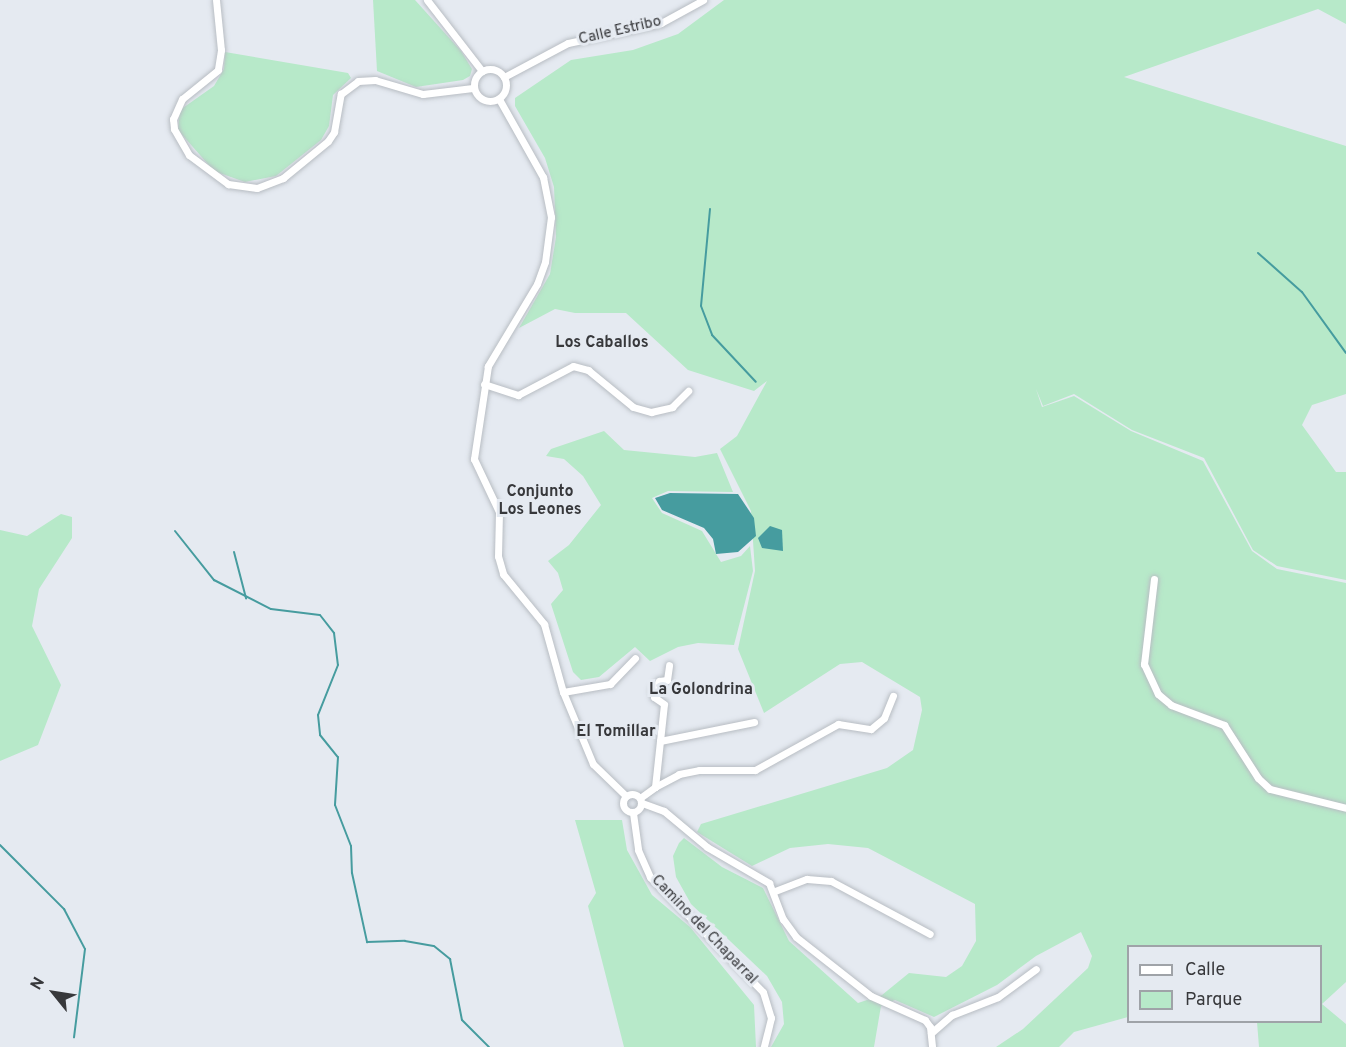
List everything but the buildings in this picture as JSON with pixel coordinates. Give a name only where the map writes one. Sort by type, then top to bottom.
[{"type":"street","points":[[216,0],[221,50],[218,70],[182,99],[173,119],[174,129],[189,155],[228,184],[256,188],[283,178],[327,141],[334,132],[341,94],[358,81],[375,80],[423,94],[473,88]]},
{"type":"street","points":[[427,0],[482,71]]},
{"type":"street","name":"Calle Estribo","points":[[504,77],[568,43],[662,23],[703,0]]},
{"type":"street","points":[[482,71],[497,70],[504,77],[506,87],[499,99]]},
{"type":"street","points":[[473,88],[482,71]]},
{"type":"street","points":[[473,88],[483,101],[499,99]]},
{"type":"street","points":[[499,99],[543,177],[551,217],[545,262],[537,284],[492,355],[484,384],[474,459],[499,513],[498,556],[507,582],[544,624],[563,692],[594,764],[626,796],[633,794],[664,811],[707,847],[769,883],[775,891],[783,919],[804,944],[871,996],[919,1016],[931,1033],[932,1047]]},
{"type":"street","points":[[484,384],[518,395],[573,366],[588,370],[633,407],[651,412],[672,407],[688,391]]},
{"type":"street","points":[[1154,579],[1144,664],[1158,694],[1171,705],[1224,725],[1258,778],[1270,789],[1346,808]]},
{"type":"street","points":[[563,692],[610,684],[635,658]]},
{"type":"street","points":[[655,787],[664,704],[654,697],[653,690],[659,681],[667,680],[669,665]]},
{"type":"street","points":[[633,813],[641,800],[655,787],[679,774],[699,770],[755,770],[838,724],[871,729],[884,718],[893,696]]},
{"type":"street","points":[[660,741],[754,722]]},
{"type":"street","name":"Camino del Chaparral","points":[[626,796],[624,808],[633,813],[638,850],[655,884],[763,992],[771,1018],[764,1047]]},
{"type":"street","points":[[775,891],[807,879],[831,881],[930,934]]},
{"type":"street","points":[[931,1033],[952,1015],[998,997],[1036,969]]},
{"type":"green space","points":[[373,0],[415,0],[461,51],[472,69],[470,76],[463,80],[416,87],[377,71]]},
{"type":"green space","points":[[724,0],[1346,0],[1346,24],[1318,9],[1124,77],[1346,146],[1346,394],[1312,405],[1302,425],[1336,472],[1346,472],[1346,580],[1277,566],[1253,550],[1204,458],[1132,430],[1074,394],[1043,406],[1036,389],[1042,407],[1074,396],[1131,431],[1203,461],[1252,551],[1277,569],[1346,583],[1346,982],[1322,1004],[1322,945],[1127,945],[1127,1017],[1074,1032],[1059,1047],[996,1047],[1023,1029],[1088,968],[1092,956],[1081,932],[1036,956],[997,985],[934,1017],[895,1000],[881,1006],[874,1047],[771,1047],[784,1024],[782,1002],[767,976],[691,904],[676,877],[673,856],[684,838],[722,867],[763,888],[789,941],[858,1003],[882,995],[909,973],[946,977],[962,966],[976,941],[975,904],[868,848],[828,844],[790,848],[752,866],[697,832],[701,824],[887,768],[913,750],[922,710],[920,697],[862,662],[840,664],[764,713],[738,649],[755,571],[751,511],[720,449],[737,436],[767,381],[754,391],[688,370],[626,313],[575,313],[555,309],[519,328],[550,274],[556,237],[554,187],[545,158],[515,106],[515,98],[571,60],[633,50],[678,34]]},
{"type":"green space","points":[[225,52],[348,73],[351,78],[333,95],[329,126],[321,140],[276,176],[245,182],[214,171],[178,130],[180,110],[214,86],[224,69]]},
{"type":"green space","points":[[604,431],[624,450],[695,457],[717,453],[733,492],[668,491],[652,498],[662,513],[702,531],[721,562],[741,556],[750,546],[753,571],[734,645],[698,643],[678,647],[650,661],[635,647],[599,677],[581,680],[573,672],[551,604],[563,590],[558,573],[548,561],[569,545],[601,505],[583,476],[564,459],[546,456],[551,449]]},
{"type":"green space","points":[[61,514],[72,517],[72,538],[39,589],[32,626],[61,685],[38,745],[0,761],[0,530],[27,536]]},
{"type":"green space","points":[[575,820],[622,820],[627,850],[652,895],[690,927],[754,1005],[756,1047],[624,1047],[588,906],[596,893]]},
{"type":"green space","points":[[1322,1004],[1346,1024],[1346,1047],[1259,1047],[1257,1023],[1322,1023]]},
{"type":"water","points":[[670,493],[738,494],[754,518],[756,536],[738,552],[716,554],[713,539],[704,528],[662,510],[655,498]]},
{"type":"water","points":[[770,526],[782,530],[783,551],[762,548],[758,538]]},
{"type":"waterway","points":[[710,209],[701,306],[712,335],[756,382]]},
{"type":"waterway","points":[[1258,253],[1302,292],[1346,353]]},
{"type":"waterway","points":[[175,531],[214,580],[271,609],[320,615],[334,633],[338,665],[318,715],[320,735],[338,757],[335,805],[351,846],[352,873],[367,942],[405,941],[434,946],[450,959],[462,1020],[489,1047]]},
{"type":"waterway","points":[[234,552],[246,598]]},
{"type":"waterway","points":[[0,845],[64,909],[85,949],[74,1037]]},
{"type":"district","name":"Los Caballos","points":[[602,343]]},
{"type":"district","name":"Conjunto Los Leones","points":[[540,501]]},
{"type":"district","name":"La Golondrina","points":[[701,690]]},
{"type":"district","name":"El Tomillar","points":[[616,732]]}]
